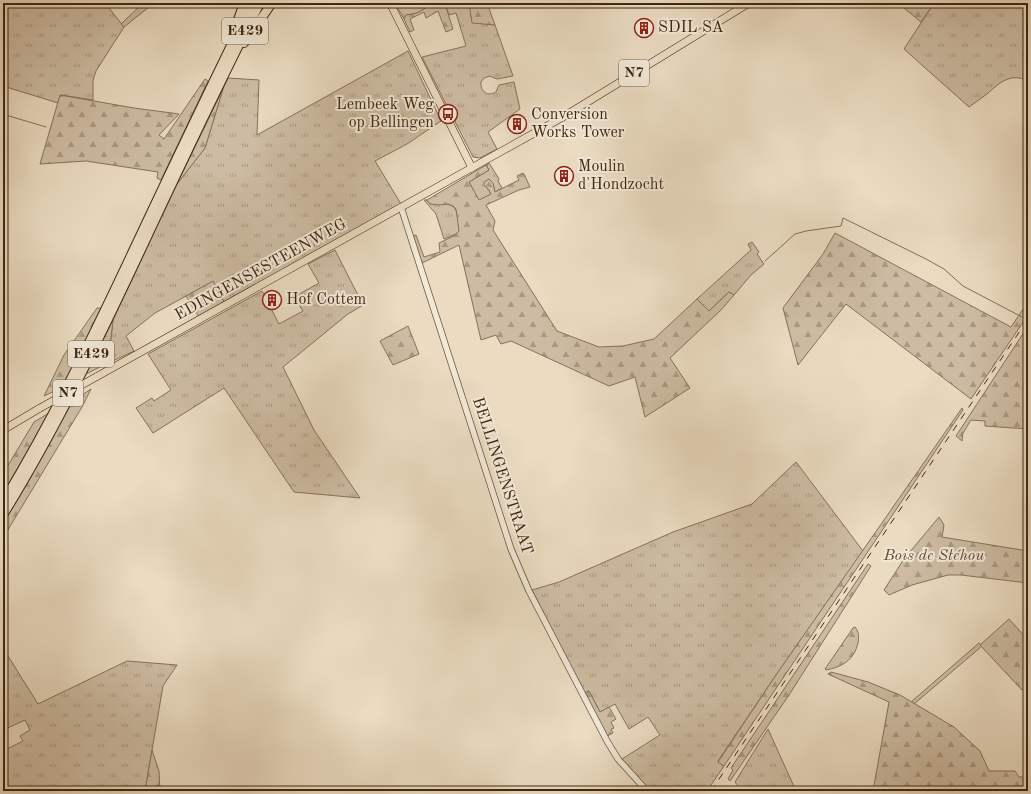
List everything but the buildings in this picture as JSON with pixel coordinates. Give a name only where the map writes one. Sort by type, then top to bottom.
[{"type":"highway","points":[[231,44],[244,3]]},
{"type":"highway","name":"E429","points":[[3,502],[78,367],[231,44],[252,3]]},
{"type":"highway","name":"E429","points":[[3,515],[26,478],[84,370],[231,59],[260,3]]},
{"type":"highway","points":[[231,59],[272,3]]},
{"type":"main road","points":[[390,3],[472,168]]},
{"type":"main road","name":"EDINGENSESTEENWEG","points":[[3,430],[563,117],[749,3]]},
{"type":"street","name":"BELLINGENSTRAAT","points":[[401,207],[511,549],[529,591],[607,741],[622,764],[647,791]]},
{"type":"green space","points":[[3,3],[105,3],[124,27],[96,71],[93,80],[93,100],[61,95],[58,103],[3,86]]},
{"type":"green space","points":[[143,3],[154,3],[124,27],[121,24]]},
{"type":"green space","points":[[395,3],[437,3],[413,15],[406,15],[404,19]]},
{"type":"green space","points":[[434,3],[445,4],[453,29],[446,32],[438,11],[426,18],[424,12],[410,19],[414,30],[410,32],[404,19],[406,15],[417,13]]},
{"type":"green space","points":[[442,3],[469,3],[473,22],[495,25],[513,76],[497,79],[490,76],[484,78],[481,82],[483,91],[490,94],[496,92],[499,85],[514,82],[520,109],[488,132],[497,149],[480,158],[473,157],[422,57],[466,46],[456,13],[449,15],[445,4]]},
{"type":"green space","points":[[469,3],[487,3],[495,25],[472,23]]},
{"type":"green space","points":[[898,3],[934,3],[921,22]]},
{"type":"green space","points":[[934,3],[1028,3],[1028,81],[1016,78],[1006,80],[969,107],[904,49]]},
{"type":"green space","points":[[408,51],[441,121],[407,144],[375,161],[401,204],[224,302],[212,282],[155,313],[126,336],[134,351],[102,366],[109,355],[113,320],[177,184],[205,148],[223,89],[228,78],[259,80],[257,135]]},
{"type":"green space","points":[[205,79],[208,81],[161,180],[157,178],[158,172],[86,161],[40,164],[60,95],[179,114],[159,135],[164,139]]},
{"type":"green space","points":[[223,89],[205,148],[177,184]]},
{"type":"green space","points":[[489,163],[499,179],[498,181],[502,188],[495,192],[494,187],[485,186],[491,194],[479,201],[469,182],[489,170],[486,165]]},
{"type":"green space","points":[[486,165],[489,170],[469,182],[479,200],[491,194],[484,185],[484,182],[489,179],[493,183],[495,192],[519,180],[517,176],[523,173],[530,187],[519,190],[486,205],[495,221],[493,230],[557,331],[599,347],[623,346],[654,339],[697,299],[709,311],[729,292],[734,295],[721,310],[670,358],[690,388],[645,417],[635,377],[609,386],[511,341],[501,344],[496,335],[481,340],[459,245],[422,263],[413,236],[416,235],[424,257],[440,252],[439,243],[454,236],[459,231],[456,209],[448,204],[430,204],[427,200]]},
{"type":"green space","points":[[424,200],[427,200],[430,204],[448,204],[453,206],[458,216],[459,232],[444,239],[436,214]]},
{"type":"green space","points":[[835,233],[1011,327],[1028,302],[1028,315],[971,399],[846,304],[798,365],[783,308],[823,254]]},
{"type":"green space","points":[[752,242],[759,252],[757,254],[764,264],[751,275],[734,295],[729,292],[709,311],[697,299],[751,250],[748,244]]},
{"type":"green space","points":[[335,250],[363,305],[348,314],[283,367],[314,430],[360,498],[294,492],[224,388],[153,433],[136,408],[152,398],[154,401],[171,390],[148,354],[262,291],[279,324],[303,311],[294,297],[319,283],[308,264]]},
{"type":"green space","points":[[213,281],[224,302],[199,317],[186,296]]},
{"type":"green space","points":[[97,308],[102,308],[63,387],[44,396],[64,355]]},
{"type":"green space","points":[[113,320],[109,355],[102,366],[86,374]]},
{"type":"green space","points":[[408,326],[419,354],[393,365],[380,341]]},
{"type":"green space","points":[[1028,326],[1028,429],[985,426],[985,421],[971,420],[963,433],[962,441],[956,436]]},
{"type":"green space","points":[[91,389],[82,407],[3,538],[3,520],[73,401]]},
{"type":"green space","points":[[962,408],[963,410],[724,766],[718,762],[776,675]]},
{"type":"green space","points":[[49,413],[3,494],[3,474],[34,422]]},
{"type":"green space","points":[[796,462],[863,551],[718,761],[724,766],[707,791],[650,791],[622,759],[660,735],[648,717],[629,729],[615,704],[600,712],[589,691],[584,693],[532,590],[559,582],[673,532],[752,504]]},
{"type":"green space","name":"Bois de Stéhou","points":[[939,517],[944,525],[942,537],[1028,551],[1028,583],[961,575],[948,575],[912,585],[889,595],[884,590],[904,559]]},
{"type":"green space","points":[[868,564],[871,566],[789,695],[730,781],[728,779],[733,770],[731,768]]},
{"type":"green space","points":[[1009,619],[1028,640],[1028,684],[1022,690],[980,645]]},
{"type":"green space","points":[[855,627],[859,639],[854,654],[842,665],[826,670],[825,669]]},
{"type":"green space","points":[[979,643],[982,646],[914,704],[911,702]]},
{"type":"green space","points":[[3,648],[38,704],[127,661],[177,665],[163,686],[145,791],[3,791],[3,751],[23,741],[20,736],[30,730],[25,720],[3,730]]},
{"type":"green space","points":[[831,672],[868,682],[900,695],[954,727],[980,751],[989,771],[1015,771],[1019,777],[1028,777],[1028,791],[873,791],[889,702],[828,674]]},
{"type":"green space","points":[[589,691],[600,712],[609,707],[616,719],[611,722],[614,728],[611,729],[613,733],[607,736],[584,693]]},
{"type":"green space","points":[[768,729],[796,791],[742,791],[735,782]]},
{"type":"green space","points":[[152,750],[159,771],[160,791],[145,791]]},
{"type":"waterway","points":[[3,113],[46,127]]},
{"type":"waterway","points":[[765,261],[795,234],[841,226],[843,218],[926,259],[944,269],[963,286],[1022,317]]},
{"type":"railway","points":[[711,791],[1028,319]]},
{"type":"place","name":"SDIL SA","points":[[644,28]]},
{"type":"place","name":"Lembeek Weg op Bellingen","points":[[448,114]]},
{"type":"place","name":"Conversion Works Tower","points":[[517,124]]},
{"type":"place","name":"Moulin d'Hondzocht","points":[[564,176]]},
{"type":"place","name":"Hof Cottem","points":[[272,300]]}]
